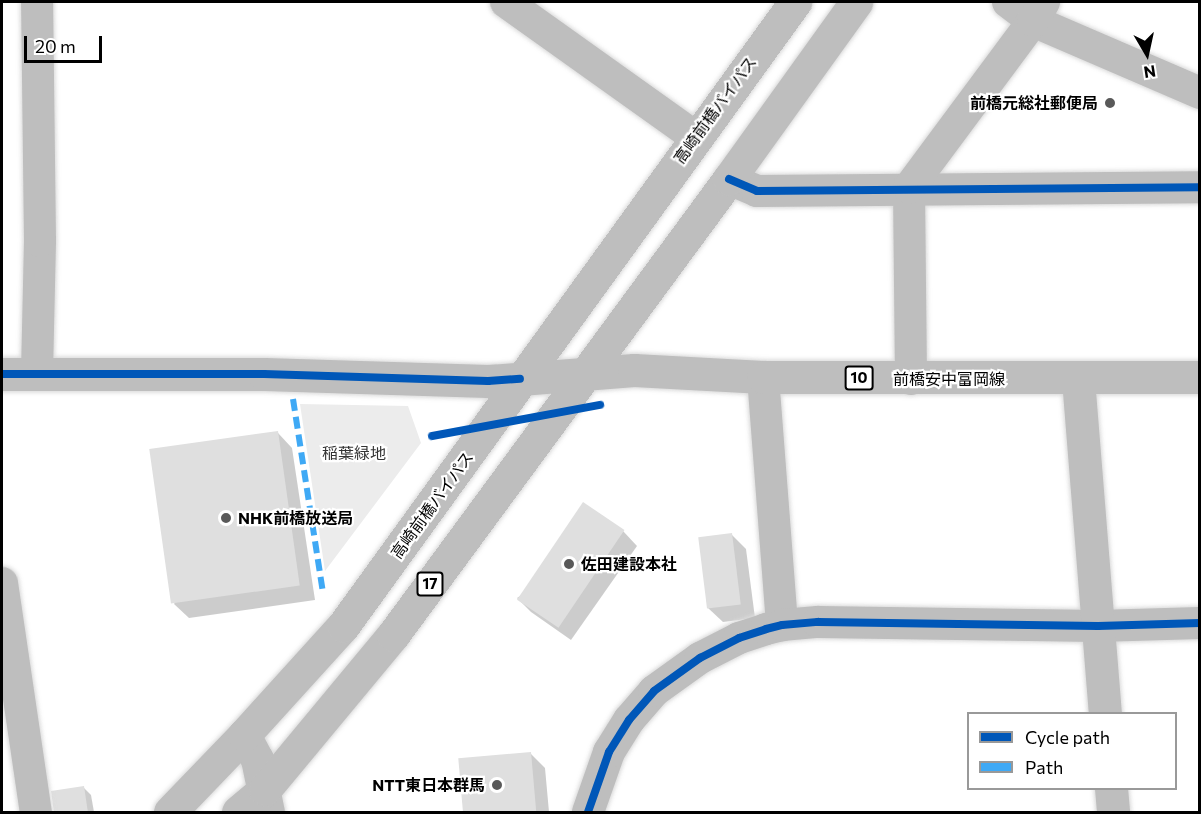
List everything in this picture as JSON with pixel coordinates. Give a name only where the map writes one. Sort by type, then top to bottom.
[{"type":"main road","name":"高崎前橋バイパス","points":[[170,813],[343,626],[441,494],[520,379],[795,2]]},
{"type":"main road","name":"17","points":[[238,813],[266,801],[393,635],[856,2]]},
{"type":"main road","name":"前橋安中富岡線","points":[[2,374],[520,379],[586,372],[655,370],[764,377],[911,379],[1200,377]]},
{"type":"main road","points":[[1078,379],[1105,712]]},
{"type":"main road","points":[[244,735],[257,759],[266,801]]},
{"type":"main road","points":[[1111,790],[1113,813]]},
{"type":"street","points":[[37,373],[40,240],[38,2]]},
{"type":"street","points":[[506,2],[695,137]]},
{"type":"street","points":[[1008,2],[1039,11],[1200,93]]},
{"type":"street","points":[[911,379],[909,188],[1039,11]]},
{"type":"street","points":[[729,178],[757,191],[1200,187]]},
{"type":"street","points":[[764,377],[782,625]]},
{"type":"street","points":[[2,583],[36,813]]},
{"type":"street","points":[[588,813],[609,752],[629,720],[654,692],[710,653],[739,638],[782,625],[818,622],[1098,626],[1200,623]]},
{"type":"green space","name":"稲葉緑地","points":[[300,404],[408,406],[421,443],[325,571]]},
{"type":"building","name":"NHK前橋放送局","points":[[278,431],[300,585],[171,604],[149,449]]},
{"type":"building","name":"佐田建設本社","points":[[583,502],[624,530],[558,628],[517,600]]},
{"type":"building","points":[[732,533],[741,604],[707,609],[698,537]]},
{"type":"building","name":"NTT東日本群馬","points":[[531,752],[536,812],[463,812],[458,758]]},
{"type":"building","points":[[84,786],[88,813],[54,813],[51,791]]},
{"type":"marked path","points":[[293,399],[323,592]]},
{"type":"cycle path","points":[[729,179],[757,191],[1200,187]]},
{"type":"cycle path","points":[[2,374],[264,374],[488,381],[520,379]]},
{"type":"cycle path","points":[[432,436],[600,405]]},
{"type":"cycle path","points":[[588,812],[609,752],[629,720],[654,691],[700,658],[739,638],[766,629],[782,625],[818,622],[1098,626],[1200,623]]},
{"type":"place","name":"前橋元総社郵便局","points":[[1110,103]]},
{"type":"place","name":"NHK前橋放送局","points":[[226,518]]},
{"type":"place","name":"佐田建設本社","points":[[569,564]]},
{"type":"place","name":"NTT東日本群馬","points":[[497,785]]}]
